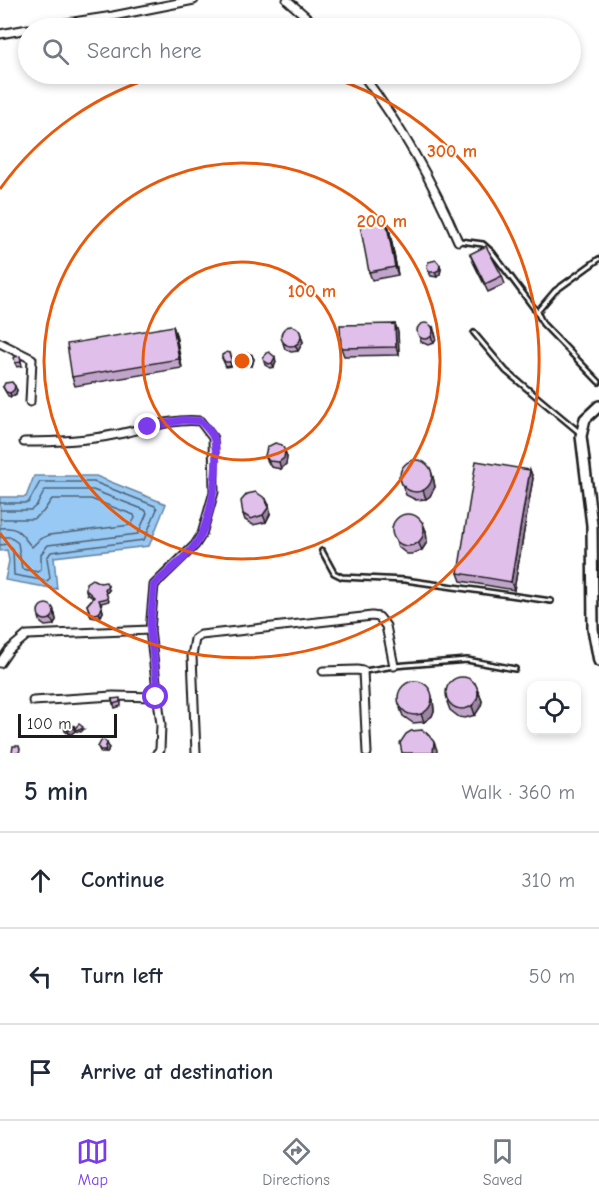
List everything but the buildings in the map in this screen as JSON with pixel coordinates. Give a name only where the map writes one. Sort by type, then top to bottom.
[{"type":"main road","points":[[599,406],[585,419],[581,434],[592,525],[593,629],[599,661]]},
{"type":"street","points":[[100,18],[194,0]]},
{"type":"street","points":[[287,0],[308,18]]},
{"type":"street","points":[[0,34],[18,31]]},
{"type":"street","points":[[370,84],[381,99],[442,203],[458,241]]},
{"type":"street","points":[[0,343],[32,359],[30,402]]},
{"type":"street","points":[[24,442],[63,442],[103,437],[183,420],[200,421],[213,438],[214,492],[202,534],[195,545],[154,585],[150,630],[158,693],[156,697],[160,724],[158,753]]},
{"type":"street","points":[[196,753],[192,656],[195,639],[201,635],[379,617],[386,626],[394,666]]},
{"type":"street","points":[[0,663],[9,650],[27,635],[150,630]]},
{"type":"street","points":[[323,671],[363,671],[367,753]]},
{"type":"street","points":[[33,701],[113,696],[156,697]]},
{"type":"lane","points":[[458,241],[483,244],[492,252],[537,312],[543,324],[599,382]]},
{"type":"lane","points":[[537,312],[555,291],[599,259]]},
{"type":"lane","points":[[474,333],[506,371],[581,434]]},
{"type":"lane","points":[[322,551],[334,573],[342,577],[405,580],[551,601]]},
{"type":"lane","points":[[363,671],[467,660],[516,669]]},
{"type":"water","points":[[34,476],[96,476],[166,504],[149,546],[54,557],[57,589],[5,580],[9,561],[7,550],[0,551],[0,497],[26,497]]},
{"type":"route","points":[[148,427],[183,420],[200,421],[213,438],[215,448],[214,492],[202,534],[195,545],[154,585],[150,630],[158,693],[156,697]]}]
